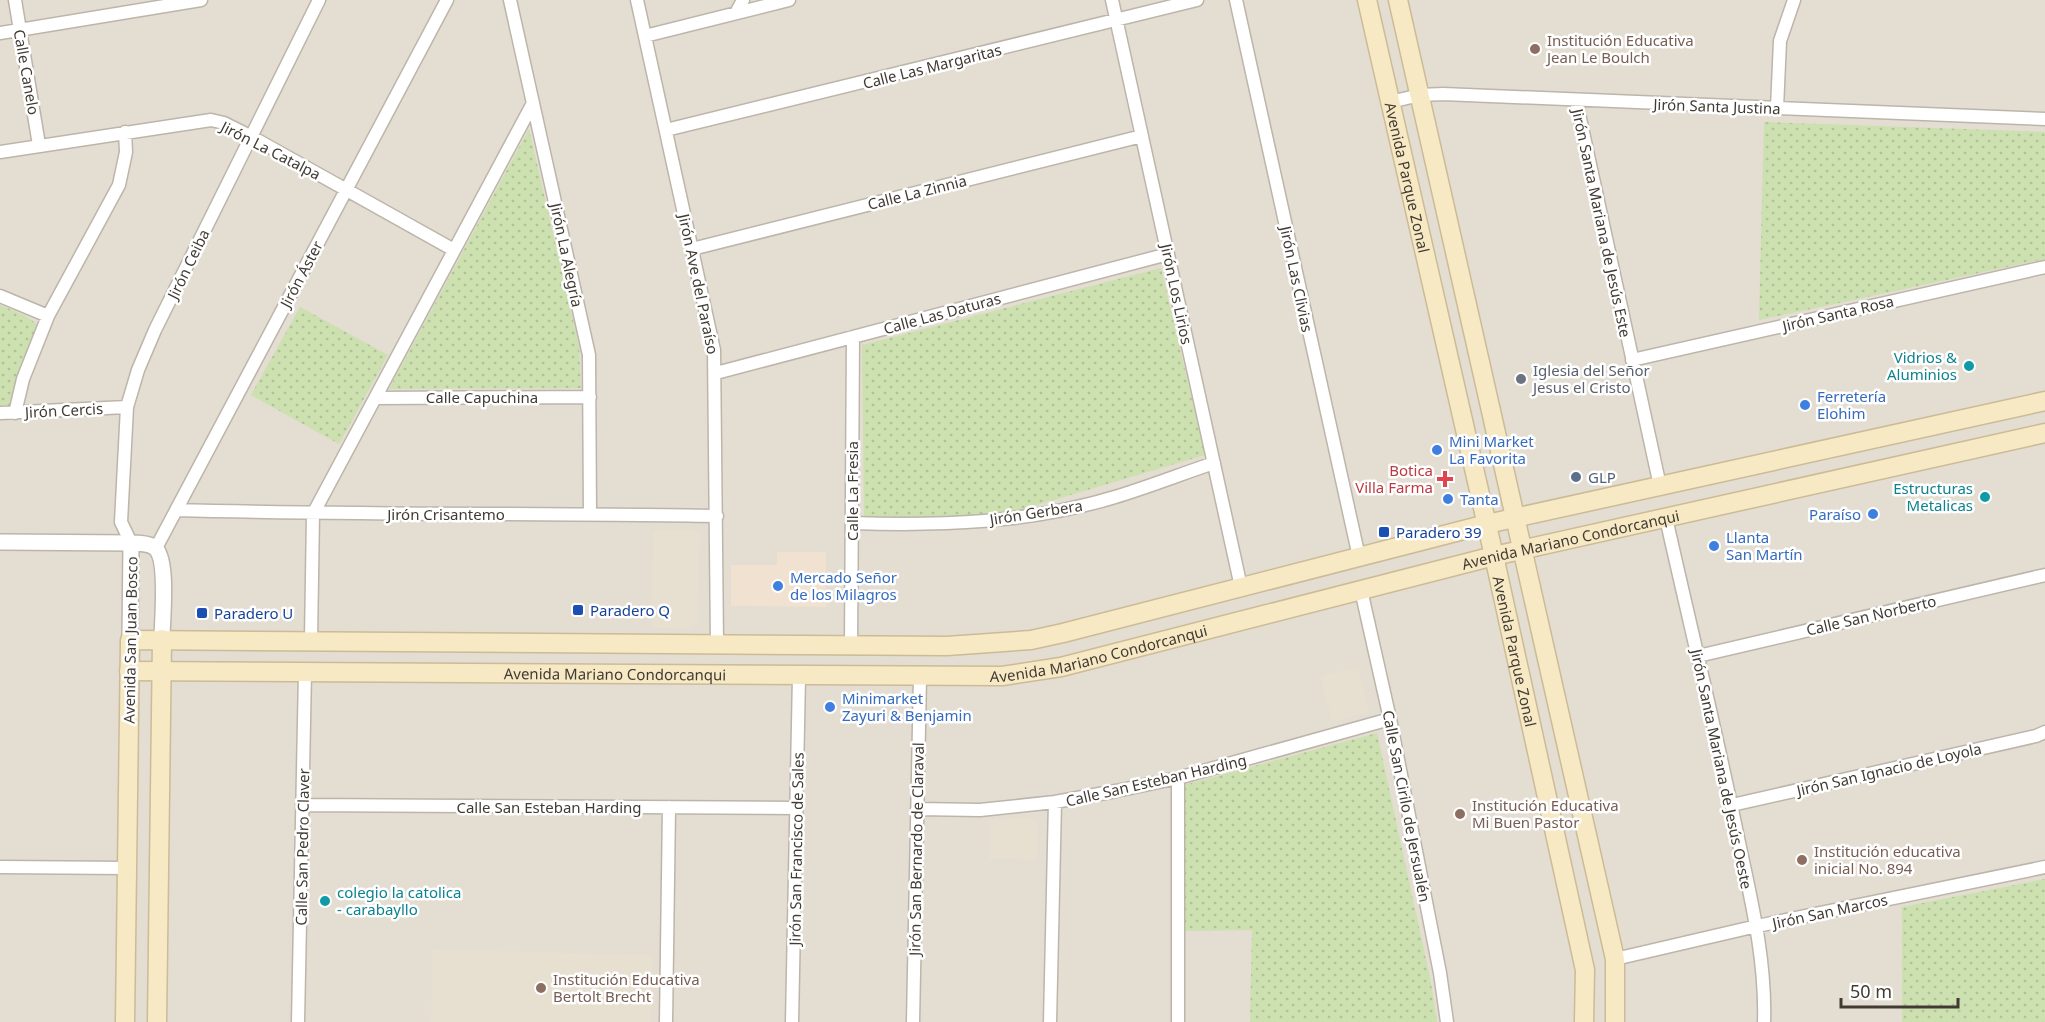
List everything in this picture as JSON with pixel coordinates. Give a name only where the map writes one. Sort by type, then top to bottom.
[{"type":"main road","name":"Avenida Parque Zonal","points":[[1367,0],[1494,556],[1585,970],[1584,1022]]},
{"type":"main road","name":"Avenida Parque Zonal","points":[[1398,0],[1615,959],[1615,1022]]},
{"type":"main road","name":"Avenida Mariano Condorcanqui","points":[[130,640],[947,646],[1031,640],[1516,518],[2045,401]]},
{"type":"main road","name":"Avenida Mariano Condorcanqui","points":[[129,671],[1002,676],[1062,667],[1494,556],[2045,433]]},
{"type":"main road","points":[[1633,492],[1640,524]]},
{"type":"main road","points":[[1503,597],[1532,590]]},
{"type":"main road","name":"Avenida San Juan Bosco","points":[[157,1022],[162,639]]},
{"type":"main road","name":"Avenida San Juan Bosco","points":[[125,1022],[130,640]]},
{"type":"main road","points":[[639,643],[640,674]]},
{"type":"main road","points":[[999,643],[1002,676]]},
{"type":"street","name":"Calle Canelo","points":[[15,0],[39,145]]},
{"type":"street","points":[[0,33],[201,0]]},
{"type":"street","name":"Jirón Áster","points":[[156,548],[447,0]]},
{"type":"street","name":"Jirón La Alegría","points":[[510,0],[589,355],[590,514]]},
{"type":"street","name":"Jirón Ave del Paraíso","points":[[637,0],[714,350],[717,644]]},
{"type":"street","points":[[736,14],[743,0]]},
{"type":"street","points":[[645,36],[789,0]]},
{"type":"street","name":"Jirón Los Lirios","points":[[1112,0],[1241,587]]},
{"type":"street","name":"Calle Las Margaritas","points":[[666,130],[1197,0]]},
{"type":"street","name":"Jirón Las Clivias","points":[[1236,0],[1359,557]]},
{"type":"street","points":[[1777,108],[1780,41],[1794,0]]},
{"type":"street","name":"Jirón Ceiba","points":[[131,543],[121,522],[127,407],[132,388],[145,352],[316,1]]},
{"type":"street","name":"Jirón Santa Justina","points":[[1390,102],[1420,94],[2045,119]]},
{"type":"street","name":"Jirón Santa Mariana de Jesús Este","points":[[1576,100],[1660,486]]},
{"type":"street","points":[[311,640],[313,514],[533,103]]},
{"type":"street","name":"Jirón La Catalpa","points":[[0,152],[211,120],[224,123],[250,136],[454,250]]},
{"type":"street","points":[[15,413],[24,379],[48,316],[119,185],[126,152],[124,132]]},
{"type":"street","name":"Calle La Zinnia","points":[[692,249],[1142,136]]},
{"type":"street","name":"Calle Las Daturas","points":[[716,373],[1168,254]]},
{"type":"street","name":"Jirón Santa Rosa","points":[[1632,360],[2045,267]]},
{"type":"street","points":[[0,296],[48,316]]},
{"type":"street","name":"Calle La Fresia","points":[[851,645],[853,337]]},
{"type":"street","name":"Calle Capuchina","points":[[375,398],[590,397]]},
{"type":"street","name":"Jirón Cercis","points":[[0,413],[127,407]]},
{"type":"street","name":"Jirón Gerbera","points":[[852,522],[935,524],[1018,517],[1114,498],[1214,463]]},
{"type":"street","name":"Jirón Crisantemo","points":[[176,510],[313,514],[717,516]]},
{"type":"street","name":"Jirón Santa Mariana de Jesús Oeste","points":[[1666,518],[1732,805],[1756,927],[1765,988],[1764,1022]]},
{"type":"street","points":[[0,542],[131,543]]},
{"type":"street","name":"Avenida San Juan Bosco","points":[[130,640],[131,543],[151,545],[156,548],[162,559],[162,639]]},
{"type":"street","name":"Calle San Norberto","points":[[1698,656],[2045,575]]},
{"type":"street","name":"Calle San Cirilo de Jersualén","points":[[1361,590],[1390,719],[1440,973],[1447,1022]]},
{"type":"street","name":"Calle San Pedro Claver","points":[[298,1022],[305,672]]},
{"type":"street","name":"Jirón San Francisco de Sales","points":[[792,1022],[799,676]]},
{"type":"street","name":"Jirón San Bernardo de Claraval","points":[[913,1022],[920,677]]},
{"type":"street","name":"Calle San Esteban Harding","points":[[917,809],[980,810],[1055,802],[1178,778],[1390,719]]},
{"type":"street","name":"Jirón San Ignacio de Loyola","points":[[1732,805],[2036,736],[2045,732]]},
{"type":"street","points":[[1178,778],[1178,1022]]},
{"type":"street","points":[[1050,1022],[1055,802]]},
{"type":"street","name":"Calle San Esteban Harding","points":[[302,805],[796,808]]},
{"type":"street","points":[[666,1022],[669,807]]},
{"type":"street","points":[[0,867],[127,868]]},
{"type":"street","name":"Jirón San Marcos","points":[[1615,959],[2045,867]]},
{"type":"shaded area","points":[[0,0],[2045,0],[2045,1022],[0,1022]]},
{"type":"shaded area","points":[[653,530],[700,530],[698,623],[691,629],[651,628]]},
{"type":"shaded area","name":"Mercado Señor de los Milagros","points":[[777,552],[826,552],[826,607],[731,606],[731,565],[777,565]]},
{"type":"shaded area","points":[[1358,667],[1369,712],[1332,722],[1320,676]]},
{"type":"shaded area","points":[[1033,817],[1037,822],[1037,860],[990,859],[990,820]]},
{"type":"shaded area","name":"Institución Educativa Bertolt Brecht","points":[[432,949],[652,955],[651,1022],[431,1022]]},
{"type":"green space","points":[[1764,122],[2045,132],[2045,259],[1759,320]]},
{"type":"green space","points":[[529,129],[579,346],[581,388],[389,389]]},
{"type":"green space","points":[[1161,268],[1205,455],[1020,510],[962,517],[864,516],[862,345]]},
{"type":"green space","points":[[0,305],[24,315],[37,324],[11,406],[0,406]]},
{"type":"green space","points":[[300,307],[388,355],[339,444],[251,395]]},
{"type":"green space","points":[[1377,733],[1431,983],[1437,1022],[1250,1022],[1252,930],[1184,931],[1184,785]]},
{"type":"green space","points":[[2045,879],[2045,1022],[1902,1022],[1902,907]]},
{"type":"place","name":"Institución Educativa Jean Le Boulch","points":[[1535,49]]},
{"type":"place","name":"Vidrios & Aluminios","points":[[1969,366]]},
{"type":"place","name":"Iglesia del Señor Jesus el Cristo","points":[[1521,379]]},
{"type":"place","name":"Ferretería Elohim","points":[[1805,405]]},
{"type":"place","name":"Mini Market La Favorita","points":[[1437,450]]},
{"type":"place","name":"GLP","points":[[1576,477]]},
{"type":"place","name":"Botica Villa Farma","points":[[1445,479]]},
{"type":"place","name":"Estructuras Metalicas","points":[[1985,497]]},
{"type":"place","name":"Tanta","points":[[1448,499]]},
{"type":"place","name":"Paraíso","points":[[1873,514]]},
{"type":"place","name":"Paradero 39","points":[[1384,532]]},
{"type":"place","name":"Llanta San Martín","points":[[1714,546]]},
{"type":"place","name":"Mercado Señor de los Milagros","points":[[778,586]]},
{"type":"place","name":"Paradero Q","points":[[578,610]]},
{"type":"place","name":"Paradero U","points":[[202,613]]},
{"type":"place","name":"Minimarket Zayuri & Benjamin","points":[[830,707]]},
{"type":"place","name":"Institución Educativa Mi Buen Pastor","points":[[1460,814]]},
{"type":"place","name":"Institución educativa inicial No. 894","points":[[1802,860]]},
{"type":"place","name":"colegio la catolica - carabayllo","points":[[325,901]]},
{"type":"place","name":"Institución Educativa Bertolt Brecht","points":[[541,988]]}]
